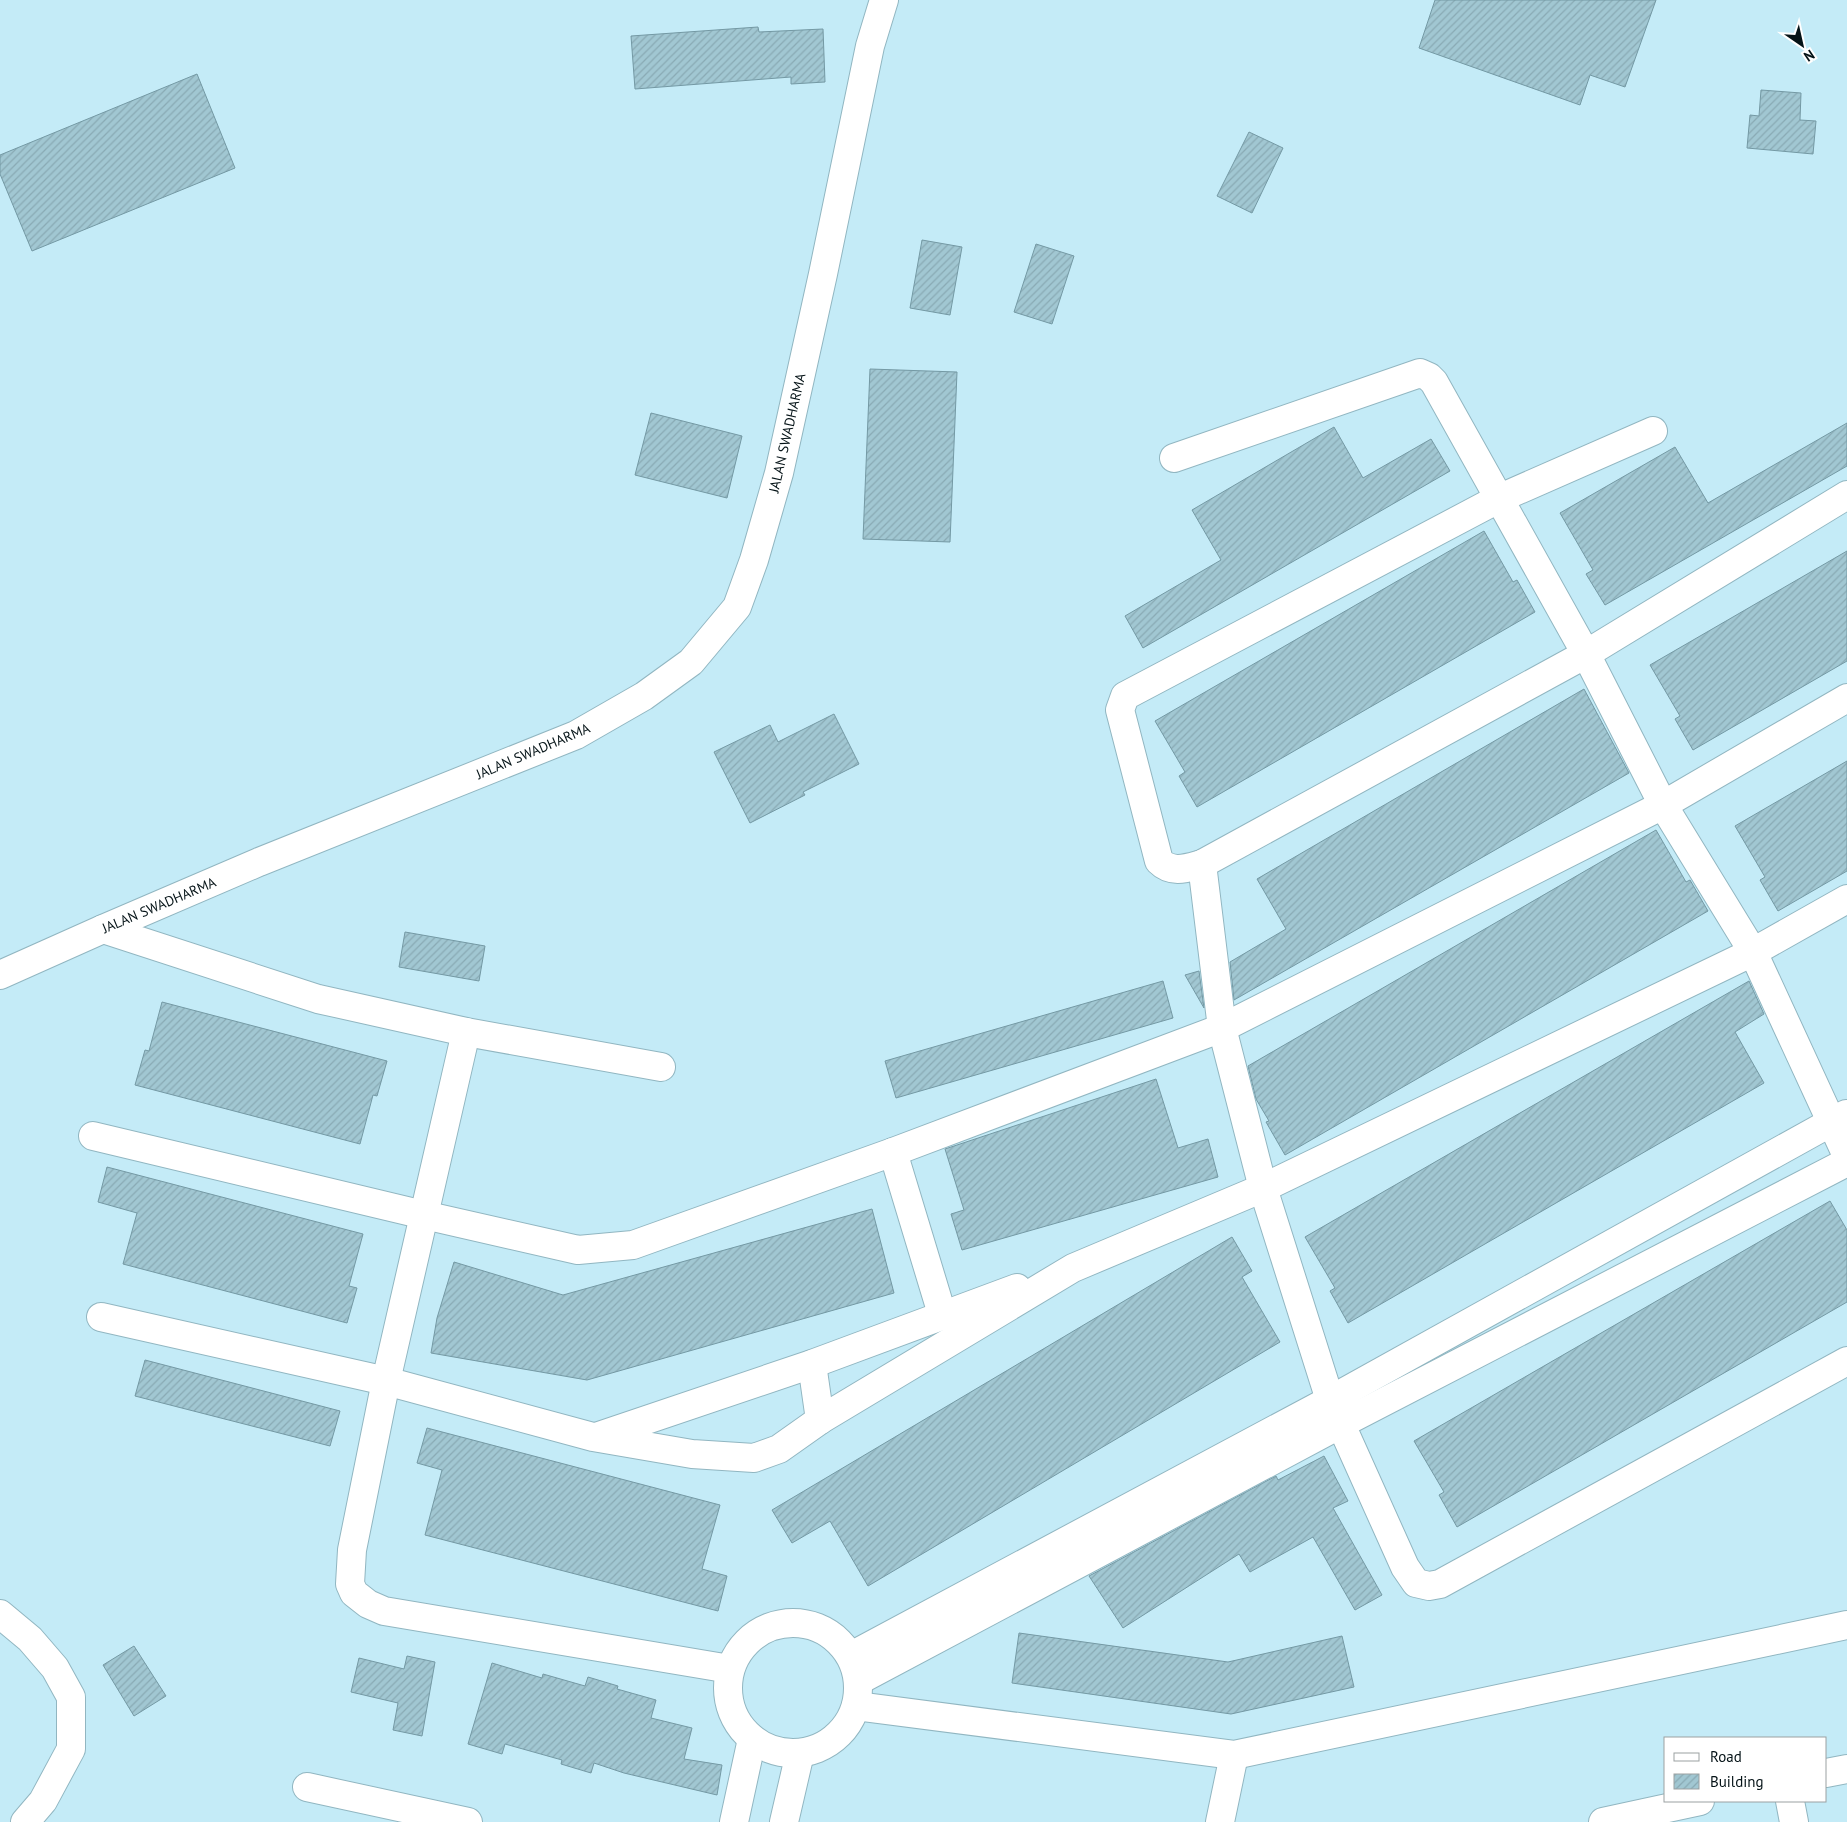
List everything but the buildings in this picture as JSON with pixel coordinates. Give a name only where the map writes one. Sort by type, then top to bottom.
[{"type":"street","name":"JALAN SWADHARMA","points":[[0,975],[259,862],[576,735],[644,696],[692,662],[737,607],[754,560],[779,473],[823,274],[870,46],[884,0]]},
{"type":"street","points":[[1174,458],[1420,373],[1429,377],[1437,386],[1498,499],[1586,654],[1663,804],[1753,952],[1839,1117],[1847,1156]]},
{"type":"street","points":[[1653,431],[1498,499],[1125,696],[1120,710],[1158,858],[1162,864],[1170,869],[1184,869],[1202,864],[1586,654],[1847,495]]},
{"type":"street","points":[[93,1136],[578,1250],[633,1245],[893,1152],[1222,1028],[1663,804],[1847,698]]},
{"type":"street","points":[[1202,864],[1222,1028],[1263,1188],[1335,1412],[1405,1566],[1416,1583],[1428,1586],[1440,1584],[1847,1361]]},
{"type":"street","points":[[594,1437],[812,1364],[942,1314],[1073,1268],[1263,1188],[1753,952],[1847,899]]},
{"type":"street","points":[[103,929],[318,999],[466,1032],[660,1067]]},
{"type":"street","points":[[466,1032],[386,1380],[352,1550],[350,1584],[360,1599],[384,1611],[730,1669]]},
{"type":"street","points":[[855,1681],[1335,1412],[1839,1117]]},
{"type":"street","points":[[893,1152],[942,1314]]},
{"type":"street","points":[[1335,1412],[1847,1162]]},
{"type":"street","points":[[101,1317],[386,1380],[594,1437],[692,1454],[754,1458],[779,1448],[820,1420],[1073,1268]]},
{"type":"street","points":[[812,1364],[820,1420]]},
{"type":"street","points":[[0,1614],[30,1639],[55,1668],[71,1697],[71,1749],[43,1801],[25,1822]]},
{"type":"street","points":[[787,1622],[812,1625],[835,1637],[855,1681],[844,1729],[825,1746],[800,1754],[774,1751],[752,1739],[735,1719],[727,1695],[730,1669],[742,1646],[762,1630],[787,1622]]},
{"type":"street","points":[[855,1681],[1234,1755],[1847,1625]]},
{"type":"street","points":[[734,1822],[752,1739]]},
{"type":"street","points":[[784,1822],[800,1754]]},
{"type":"street","points":[[1220,1822],[1234,1755]]},
{"type":"street","points":[[1827,1773],[1847,1769]]},
{"type":"street","points":[[307,1787],[468,1822]]},
{"type":"street","points":[[1603,1822],[1695,1802]]},
{"type":"street","points":[[1790,1802],[1794,1822]]}]
